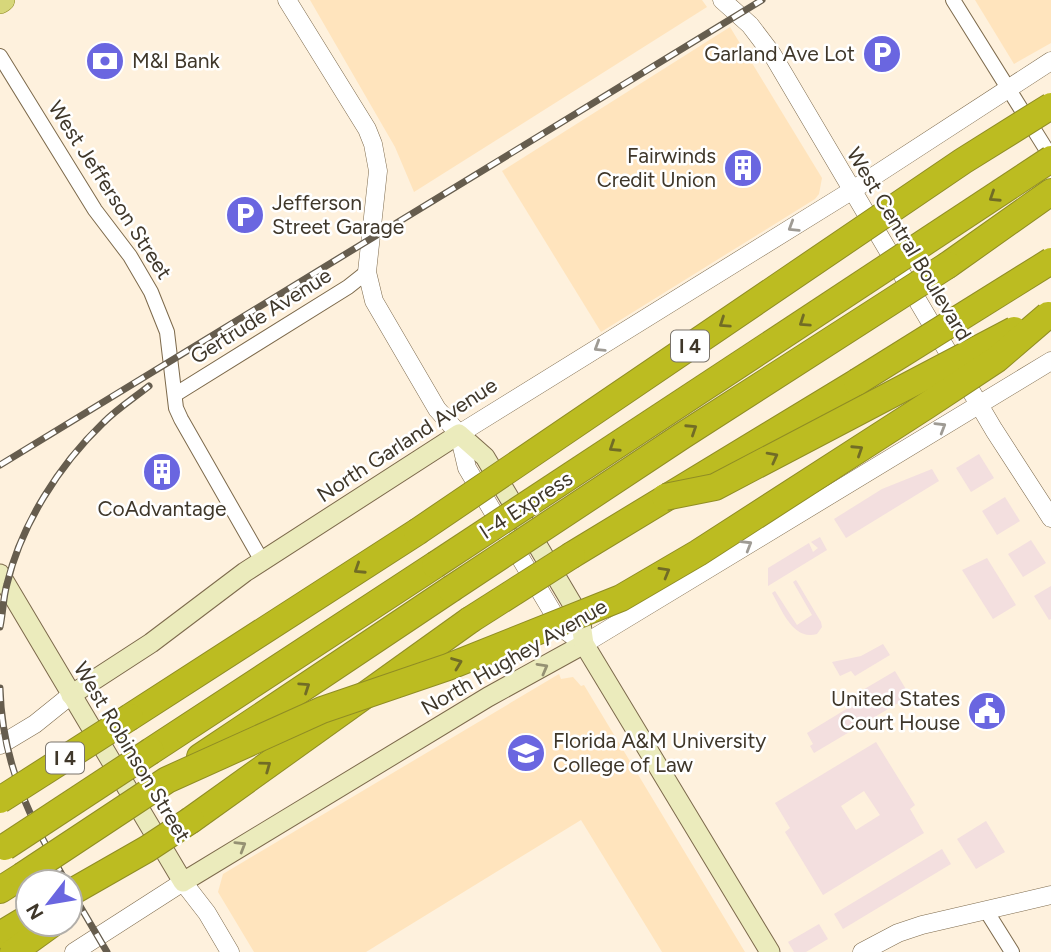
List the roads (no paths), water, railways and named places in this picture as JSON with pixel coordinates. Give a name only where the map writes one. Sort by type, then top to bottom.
[{"type":"highway","name":"I 4","points":[[0,800],[416,532],[962,160],[1051,106]]},
{"type":"highway","name":"I-4 Express","points":[[2,848],[1051,158]]},
{"type":"highway","points":[[948,265],[1051,192]]},
{"type":"highway","name":"I-4 Express","points":[[11,883],[693,429],[948,265],[1051,204]]},
{"type":"highway","points":[[84,885],[191,820],[470,620],[664,497],[857,382],[1051,261]]},
{"type":"highway","points":[[664,497],[715,487],[1049,314]]},
{"type":"highway","points":[[167,779],[322,710],[511,643],[621,598],[698,553],[936,400],[997,359],[1049,314]]},
{"type":"highway","points":[[84,899],[147,849]]},
{"type":"highway","points":[[13,952],[32,938]]},
{"type":"main road","name":"North Garland Avenue","points":[[71,695],[151,643],[262,561],[459,434]]},
{"type":"main road","points":[[459,434],[485,457],[580,617],[584,644],[770,952]]},
{"type":"main road","name":"West Robinson Street","points":[[0,574],[183,882]]},
{"type":"main road","name":"North Hughey Avenue","points":[[183,882],[488,697],[584,644]]},
{"type":"street","points":[[287,0],[367,129],[373,144],[378,181],[367,272],[371,293],[437,409],[459,434]]},
{"type":"street","name":"West Central Boulevard","points":[[722,0],[751,25],[767,46],[979,405],[1051,518]]},
{"type":"street","points":[[953,0],[1051,158]]},
{"type":"street","name":"West Jefferson Street","points":[[0,56],[95,210],[130,256],[151,292],[167,332],[176,401],[184,426],[262,561]]},
{"type":"street","name":"North Garland Avenue","points":[[459,434],[851,191],[1051,61]]},
{"type":"street","name":"Gertrude Avenue","points":[[176,401],[367,272]]},
{"type":"street","name":"North Hughey Avenue","points":[[584,644],[1051,361]]},
{"type":"street","name":"North Garland Avenue","points":[[0,745],[35,724],[71,695]]},
{"type":"street","name":"North Hughey Avenue","points":[[74,952],[183,882]]},
{"type":"street","name":"West Robinson Street","points":[[183,882],[230,952]]},
{"type":"street","points":[[862,952],[910,929],[1051,895]]},
{"type":"street","points":[[987,912],[1013,952]]},
{"type":"railway","points":[[0,465],[762,0]]},
{"type":"railway","points":[[0,627],[13,562],[44,497],[71,458],[103,423],[149,386]]},
{"type":"railway","points":[[0,688],[2,716],[12,766],[30,812],[59,868]]},
{"type":"railway","points":[[84,913],[107,952]]},
{"type":"place","name":"Garland Ave Lot","points":[[882,54]]},
{"type":"place","name":"M&I Bank","points":[[105,61]]},
{"type":"place","name":"Fairwinds Credit Union","points":[[743,168]]},
{"type":"place","name":"Jefferson Street Garage","points":[[245,215]]},
{"type":"place","name":"CoAdvantage","points":[[162,472]]},
{"type":"place","name":"United States Court House","points":[[987,711]]},
{"type":"place","name":"Florida A&M University College of Law","points":[[526,753]]}]
